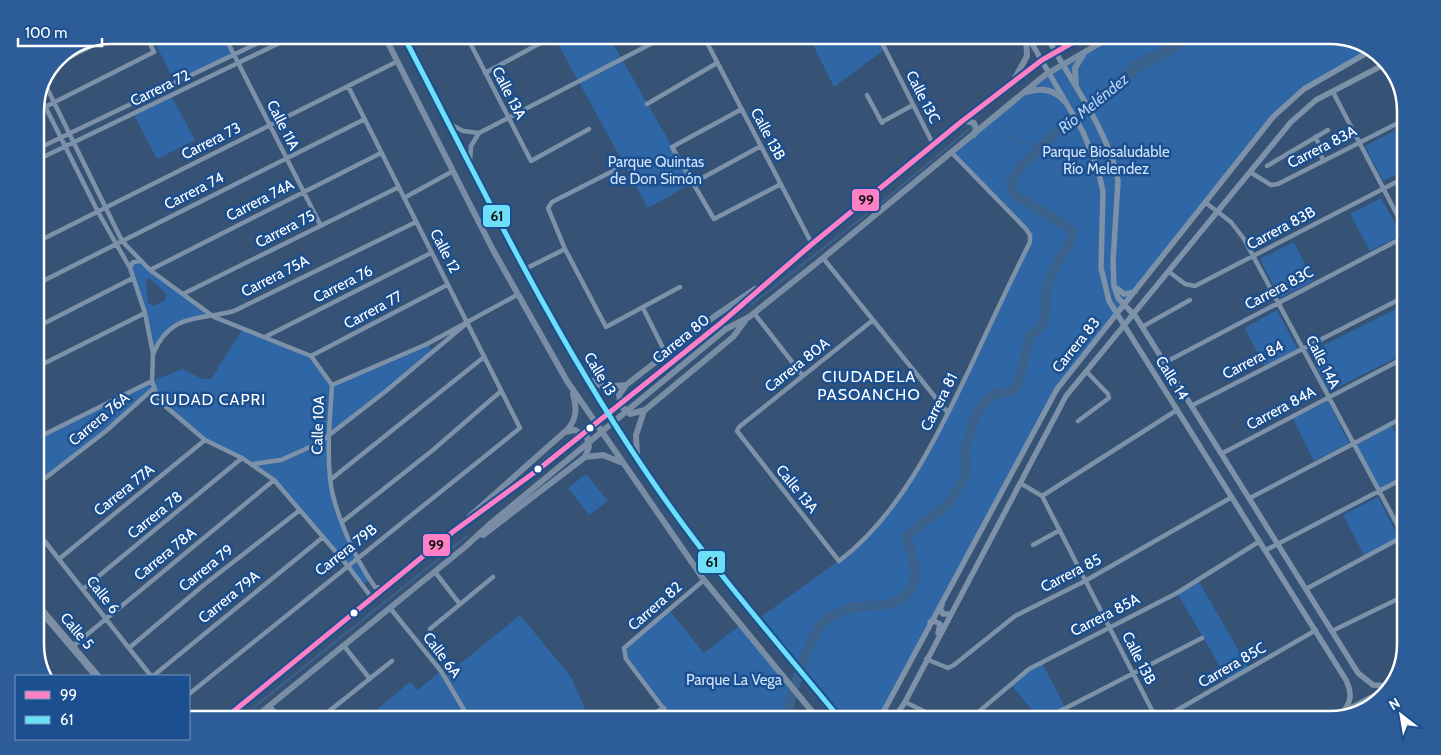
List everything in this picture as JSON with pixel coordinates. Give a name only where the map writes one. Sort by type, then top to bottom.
[{"type":"main road","name":"Calle 13","points":[[389,44],[517,295],[567,381],[704,580],[812,711]]},
{"type":"main road","name":"Calle 13","points":[[408,44],[470,165],[586,377],[655,485],[718,569],[834,711]]},
{"type":"main road","points":[[1009,85],[1019,72],[1027,56],[1027,44]]},
{"type":"main road","name":"Carrera 80","points":[[454,531],[482,512],[721,323],[812,244],[960,122],[1042,60],[1069,44]]},
{"type":"main road","name":"Carrera 80","points":[[264,711],[435,572],[490,524],[726,330],[751,315],[823,258],[1049,73],[1099,44]]},
{"type":"main road","points":[[1076,86],[1075,68],[1082,56],[1090,49]]},
{"type":"main road","points":[[1020,97],[1032,90],[1046,90],[1060,96],[1066,103]]},
{"type":"main road","points":[[960,122],[966,119],[974,122],[976,131],[973,136]]},
{"type":"main road","points":[[751,315],[733,337],[645,410],[636,414],[630,414],[621,406],[619,395],[626,385],[715,316],[781,272]]},
{"type":"main road","points":[[586,377],[604,387],[626,385]]},
{"type":"main road","points":[[565,432],[573,422],[576,406],[567,381]]},
{"type":"main road","points":[[640,461],[636,448],[636,435],[639,422],[645,410]]},
{"type":"main road","points":[[565,432],[575,430],[587,437],[590,447],[585,457]]},
{"type":"main road","name":"Carrera 80","points":[[234,711],[454,531],[565,432]]},
{"type":"main road","points":[[585,457],[597,454],[609,456],[625,467]]},
{"type":"main road","name":"Carrera 80","points":[[465,547],[537,496],[585,457]]},
{"type":"main road","name":"Calle 5","points":[[44,614],[97,675]]},
{"type":"street","points":[[150,44],[154,52],[45,107],[134,278],[145,313],[153,354],[152,381],[154,388],[165,406],[205,440],[253,464],[274,480],[347,565],[372,598]]},
{"type":"street","name":"Calle 11A","points":[[228,44],[321,226]]},
{"type":"street","name":"Carrera 72","points":[[44,146],[257,44]]},
{"type":"street","name":"Carrera 72","points":[[44,157],[278,44]]},
{"type":"street","name":"Calle 13A","points":[[470,44],[531,161],[589,129]]},
{"type":"street","points":[[485,73],[537,44]]},
{"type":"street","points":[[470,165],[471,146],[479,133],[651,44]]},
{"type":"street","name":"Calle 13B","points":[[708,44],[812,244]]},
{"type":"street","name":"Calle 13C","points":[[882,44],[933,144]]},
{"type":"street","name":"Calle 14","points":[[1032,44],[1083,132],[1094,157],[1101,180],[1101,268],[1106,293],[1117,314],[1316,630],[1350,690],[1348,706],[1345,710]]},
{"type":"street","name":"Calle 14","points":[[1051,44],[1076,86],[1109,150],[1118,180],[1113,262],[1114,286],[1118,298],[1142,327],[1358,673],[1366,681],[1383,687]]},
{"type":"street","points":[[75,55],[86,49]]},
{"type":"street","name":"Carrera 83","points":[[886,711],[930,622],[1056,389],[1274,117],[1291,99],[1304,89],[1365,54]]},
{"type":"street","name":"Carrera 73","points":[[44,239],[398,61]]},
{"type":"street","points":[[647,104],[717,63]]},
{"type":"street","name":"Carrera 83","points":[[899,711],[1066,396],[1290,122],[1304,109],[1381,66]]},
{"type":"street","name":"Calle 12","points":[[348,86],[520,428]]},
{"type":"street","points":[[48,89],[122,240],[141,261],[150,270],[214,316],[311,356]]},
{"type":"street","points":[[1333,92],[1397,216]]},
{"type":"street","points":[[867,95],[882,123],[913,105]]},
{"type":"street","points":[[742,110],[672,148],[714,219],[781,184]]},
{"type":"street","name":"Carrera 74","points":[[44,280],[365,119]]},
{"type":"street","points":[[448,123],[463,131],[479,133]]},
{"type":"street","name":"Carrera 83A","points":[[1250,172],[1271,185],[1278,184],[1397,123]]},
{"type":"street","points":[[1267,166],[1328,130]]},
{"type":"street","points":[[1315,138],[1320,146],[1318,151],[1324,160]]},
{"type":"street","points":[[693,183],[761,146]]},
{"type":"street","name":"Carrera 74A","points":[[150,270],[381,153]]},
{"type":"street","name":"Carrera 81","points":[[839,560],[865,540],[916,473],[948,413],[1030,242],[1030,235],[952,154]]},
{"type":"street","points":[[615,170],[549,205],[549,212],[565,249],[606,327],[680,287]]},
{"type":"street","points":[[404,198],[453,171]]},
{"type":"street","name":"Carrera 83B","points":[[1168,272],[1184,284],[1194,286],[1397,181]]},
{"type":"street","name":"Carrera 75","points":[[183,294],[399,187]]},
{"type":"street","name":"Calle 14A","points":[[1206,203],[1239,231],[1255,256],[1328,398],[1397,524]]},
{"type":"street","name":"Carrera 75A","points":[[153,354],[162,337],[176,324],[193,317],[214,316],[234,311],[416,222]]},
{"type":"street","name":"Carrera 83C","points":[[1164,363],[1397,239]]},
{"type":"street","points":[[526,269],[565,249]]},
{"type":"street","name":"Carrera 76","points":[[265,337],[431,253]]},
{"type":"street","points":[[823,258],[948,413]]},
{"type":"street","points":[[130,268],[133,262],[141,261]]},
{"type":"street","points":[[44,323],[134,278]]},
{"type":"street","name":"Carrera 77","points":[[311,356],[447,285]]},
{"type":"street","points":[[1114,286],[1124,294],[1135,292]]},
{"type":"street","points":[[332,385],[467,323],[517,295]]},
{"type":"street","points":[[1142,327],[1190,300]]},
{"type":"street","name":"Carrera 84","points":[[1192,406],[1397,301]]},
{"type":"street","points":[[643,308],[666,354]]},
{"type":"street","points":[[44,364],[145,313]]},
{"type":"street","points":[[751,315],[802,376]]},
{"type":"street","name":"Carrera 80A","points":[[737,432],[739,427],[873,320]]},
{"type":"street","points":[[253,464],[288,457],[328,436],[386,391],[467,323]]},
{"type":"street","name":"Calle 10A","points":[[311,356],[332,385],[328,436],[330,480],[342,522],[357,558],[375,587],[385,588]]},
{"type":"street","points":[[330,480],[484,357]]},
{"type":"street","name":"Carrera 84A","points":[[1221,454],[1397,362]]},
{"type":"street","points":[[1070,371],[1068,375],[1070,380],[1079,379]]},
{"type":"street","points":[[1078,421],[1109,398],[1108,394],[1086,371]]},
{"type":"street","points":[[44,435],[152,381]]},
{"type":"street","points":[[1056,389],[1065,387],[1066,396]]},
{"type":"street","name":"Carrera 76A","points":[[44,479],[106,431],[154,388]]},
{"type":"street","points":[[342,522],[433,450],[501,391]]},
{"type":"street","points":[[128,393],[136,396],[136,404]]},
{"type":"street","points":[[1020,483],[1042,496],[1177,410]]},
{"type":"street","points":[[1250,498],[1397,421]]},
{"type":"street","name":"Carrera 79B","points":[[190,693],[347,565],[520,428]]},
{"type":"street","name":"Calle 13A","points":[[737,432],[839,560]]},
{"type":"street","name":"Carrera 77A","points":[[59,560],[205,440]]},
{"type":"street","name":"Carrera 78","points":[[82,589],[242,458]]},
{"type":"street","name":"Carrera 78A","points":[[72,647],[274,480]]},
{"type":"street","points":[[1266,550],[1397,482]]},
{"type":"street","name":"Calle 13B","points":[[1042,496],[1153,711]]},
{"type":"street","name":"Carrera 85","points":[[926,659],[948,668],[954,665],[1004,623],[1085,581],[1232,497]]},
{"type":"street","name":"Carrera 79","points":[[129,648],[205,584],[300,510]]},
{"type":"street","points":[[1033,545],[1060,530]]},
{"type":"street","name":"Carrera 79A","points":[[153,675],[322,538]]},
{"type":"street","name":"Calle 6","points":[[44,541],[151,675]]},
{"type":"street","name":"Carrera 85A","points":[[980,711],[1029,669],[1177,592],[1260,542]]},
{"type":"street","points":[[1306,589],[1397,542]]},
{"type":"street","points":[[435,572],[459,603]]},
{"type":"street","points":[[430,628],[494,576]]},
{"type":"street","name":"Carrera 82","points":[[664,708],[626,659],[623,652],[624,648],[704,580]]},
{"type":"street","points":[[945,596],[941,612],[945,615],[951,614]]},
{"type":"street","points":[[1332,631],[1397,599]]},
{"type":"street","name":"Calle 6A","points":[[390,608],[441,670],[465,711]]},
{"type":"street","points":[[930,622],[934,621],[940,624],[937,639]]},
{"type":"street","name":"Carrera 85C","points":[[1174,711],[1316,630]]},
{"type":"street","points":[[1060,711],[1202,638]]},
{"type":"street","points":[[344,646],[370,679]]},
{"type":"street","points":[[329,711],[392,661]]},
{"type":"street","points":[[1352,707],[1369,698]]},
{"type":"street","points":[[905,702],[924,711]]},
{"type":"street","points":[[270,706],[274,711]]},
{"type":"street","points":[[658,711],[664,708],[666,711]]},
{"type":"green space","points":[[156,44],[228,44],[234,55],[175,83]]},
{"type":"green space","name":"Parque Quintas de Don Simón","points":[[558,44],[613,44],[693,183],[648,208]]},
{"type":"green space","points":[[812,44],[882,44],[885,49],[834,87]]},
{"type":"green space","name":"Parque Biosaludable Río Melendez","points":[[1099,44],[1339,44],[1366,54],[1291,99],[1070,371],[884,711],[834,711],[758,619],[858,547],[916,473],[948,413],[1030,242],[1030,235],[952,153],[1033,85]]},
{"type":"green space","points":[[172,97],[195,140],[157,159],[134,115]]},
{"type":"green space","points":[[1397,130],[1397,174],[1383,181],[1365,146]]},
{"type":"green space","points":[[1381,198],[1397,226],[1397,238],[1370,251],[1350,214]]},
{"type":"green space","points":[[1294,242],[1313,281],[1280,298],[1260,259]]},
{"type":"green space","points":[[139,261],[214,317],[202,316],[168,330],[153,354],[145,313],[130,268],[131,264]],"holes":[[[149,278],[167,294],[165,300],[154,306],[148,303],[146,279]]]},
{"type":"green space","points":[[1397,308],[1397,358],[1328,392],[1310,352]]},
{"type":"green space","points":[[1277,310],[1298,350],[1264,366],[1245,328]]},
{"type":"green space","points":[[243,328],[311,356],[332,385],[429,345],[432,351],[328,436],[330,480],[342,522],[369,580],[364,584],[274,480],[253,464],[205,440],[165,406],[154,388],[106,431],[44,479],[44,435],[152,381],[182,369],[203,379],[211,379]]},
{"type":"green space","points":[[1328,401],[1349,443],[1314,461],[1293,419]]},
{"type":"green space","points":[[1391,424],[1397,436],[1397,482],[1379,491],[1354,444]]},
{"type":"green space","points":[[586,474],[608,501],[589,515],[568,488]]},
{"type":"green space","points":[[1378,497],[1397,534],[1397,539],[1364,555],[1343,515]]},
{"type":"green space","points":[[1198,580],[1250,670],[1229,682],[1177,593]]},
{"type":"green space","name":"Parque La Vega","points":[[669,610],[704,653],[740,625],[792,689],[787,711],[665,711],[626,659],[624,648]]},
{"type":"green space","points":[[520,615],[571,677],[586,711],[375,711],[410,682],[418,690],[441,671],[445,676]]},
{"type":"green space","points":[[1042,663],[1067,711],[1033,711],[1010,684]]},
{"type":"shaded area","points":[[1168,44],[1173,44],[1169,48],[1138,63],[1092,103],[1090,99],[1116,78],[1131,62]]},
{"type":"waterway","name":"Río Meléndez","points":[[1070,242],[1073,234],[1068,227],[1015,195],[1010,183],[1024,163],[1058,131],[1100,101],[1139,66],[1172,49],[1177,44]]},
{"type":"waterway","points":[[752,304],[886,199],[974,125]]},
{"type":"waterway","points":[[1010,137],[1041,147]]},
{"type":"waterway","name":"Río Meléndez","points":[[788,711],[800,670],[811,642],[825,621],[849,609],[883,605],[898,601],[910,591],[915,578],[915,571],[906,536],[949,503],[966,474],[965,448],[975,417],[983,405],[994,394],[1012,391],[1018,384],[1030,336],[1042,325],[1044,319],[1048,284],[1068,245]]},
{"type":"waterway","points":[[249,711],[467,536]]},
{"type":"transit line","name":"61","points":[[408,44],[553,321],[619,431],[676,515],[745,604],[834,711]]},
{"type":"transit line","name":"99","points":[[234,711],[454,531],[539,469],[721,323],[812,244],[961,122],[1042,60],[1070,44]]},
{"type":"district","name":"CIUDADELA PASOANCHO","points":[[869,385]]},
{"type":"district","name":"CIUDAD CAPRI","points":[[208,399]]}]
